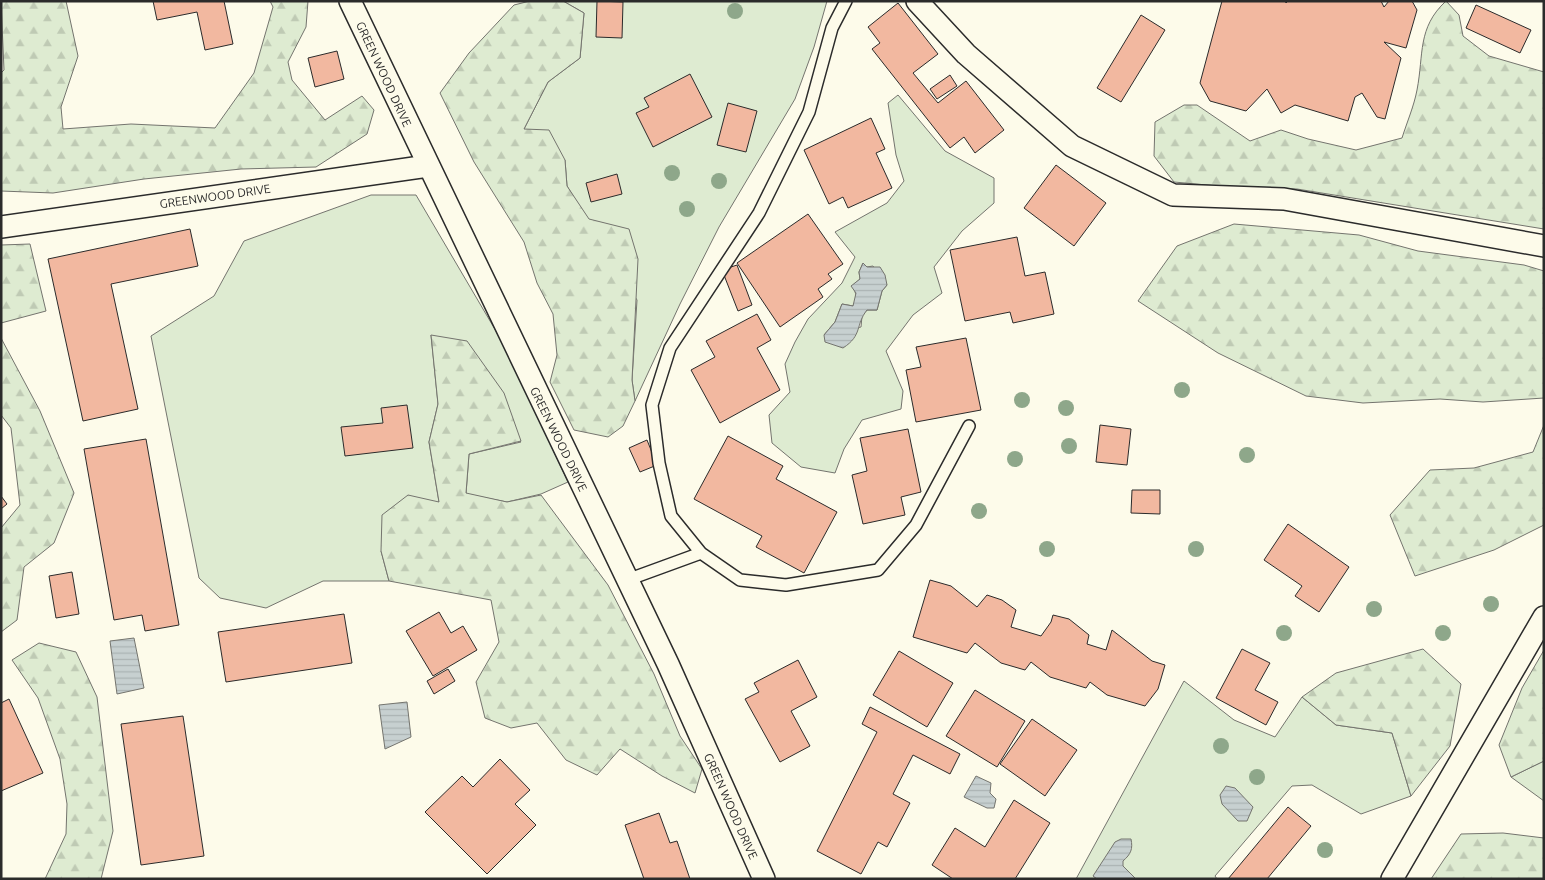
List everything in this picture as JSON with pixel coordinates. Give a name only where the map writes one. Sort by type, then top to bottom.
[{"type":"street","name":"GREEN WOOD DRIVE","points":[[350,1],[627,580],[764,879]]},
{"type":"street","points":[[916,1],[966,54],[1072,146],[1173,196],[1284,199],[1544,246]]},
{"type":"street","name":"GREENWOOD DRIVE","points":[[1,226],[428,166]]},
{"type":"street","points":[[1392,879],[1544,617]]},
{"type":"lane","points":[[846,1],[832,28],[809,112],[759,213],[670,348],[652,404],[659,463],[671,516],[701,553],[740,580],[786,585],[878,570],[916,525],[969,426]]},
{"type":"lane","points":[[627,580],[701,553]]},
{"type":"green space","points":[[1,1],[66,1],[78,56],[61,107],[63,129],[131,124],[215,128],[254,73],[273,7],[270,1],[308,1],[306,27],[288,62],[292,80],[325,120],[362,96],[374,110],[367,134],[316,167],[241,169],[144,179],[53,193],[1,191],[1,73],[4,70]]},
{"type":"green space","points":[[530,1],[563,1],[584,13],[580,58],[548,82],[524,129],[549,130],[565,160],[567,186],[589,219],[629,229],[638,259],[632,380],[635,401],[623,426],[608,437],[574,430],[550,382],[557,355],[553,314],[537,283],[524,242],[474,162],[440,93],[469,53],[514,5]]},
{"type":"green space","points":[[563,1],[827,1],[814,47],[795,99],[719,227],[680,304],[635,401],[632,380],[637,300],[567,186],[565,160],[524,129],[548,82],[580,58],[584,13]]},
{"type":"green space","points":[[1446,1],[1459,15],[1463,36],[1489,56],[1544,72],[1544,229],[1297,189],[1239,188],[1174,182],[1154,156],[1155,122],[1184,105],[1197,105],[1250,141],[1281,130],[1308,139],[1356,150],[1402,138],[1416,96],[1426,32],[1430,21]]},
{"type":"green space","points":[[898,95],[945,151],[994,178],[994,203],[962,231],[934,267],[942,293],[913,315],[886,351],[903,391],[901,409],[862,420],[844,449],[835,473],[801,467],[772,443],[769,415],[790,392],[785,364],[795,342],[808,319],[842,283],[855,257],[835,232],[887,203],[904,181],[896,155],[888,103]],"holes":[[[863,263],[867,267],[873,266],[887,285],[882,291],[877,310],[867,310],[862,316],[861,327],[824,335],[835,322],[842,304],[853,306],[856,296],[852,286],[860,279],[859,272]]]},
{"type":"green space","points":[[371,195],[416,195],[503,343],[568,482],[541,494],[507,502],[466,494],[469,454],[521,442],[431,335],[438,404],[429,442],[439,502],[381,551],[389,581],[323,581],[266,608],[220,598],[199,578],[151,336],[214,296],[244,241]]},
{"type":"green space","points":[[1234,224],[1359,235],[1418,251],[1524,265],[1544,271],[1544,398],[1483,402],[1440,399],[1363,403],[1306,396],[1218,353],[1138,301],[1177,246]]},
{"type":"green space","points":[[30,244],[46,311],[1,323],[1,245]]},
{"type":"green space","points":[[431,335],[467,341],[504,393],[521,441],[469,454],[466,493],[507,502],[541,495],[608,585],[654,674],[680,736],[702,769],[695,793],[662,776],[620,749],[597,775],[566,760],[537,723],[511,728],[485,718],[476,682],[499,642],[491,600],[389,581],[381,551],[382,515],[408,495],[439,502],[429,442],[438,404]]},
{"type":"green space","points":[[1,338],[40,411],[74,493],[54,543],[24,567],[17,620],[1,632],[1,528],[20,505],[11,428],[1,415]]},
{"type":"green space","points":[[1544,425],[1544,525],[1494,550],[1415,576],[1390,515],[1430,470],[1474,468],[1533,452]]},
{"type":"green space","points":[[39,643],[76,652],[97,697],[113,831],[101,879],[45,879],[66,834],[67,804],[60,759],[38,698],[12,660]]},
{"type":"green space","points":[[1423,649],[1461,684],[1450,746],[1411,796],[1392,733],[1336,725],[1302,697],[1336,673]]},
{"type":"green space","points":[[1544,650],[1544,761],[1511,777],[1499,745],[1522,688]]},
{"type":"green space","points":[[1184,681],[1234,720],[1275,737],[1302,697],[1336,725],[1392,733],[1411,796],[1361,814],[1312,785],[1292,786],[1215,876],[1217,879],[1076,879]]},
{"type":"green space","points":[[1544,761],[1544,801],[1511,777]]},
{"type":"green space","points":[[1503,833],[1544,838],[1544,879],[1431,879],[1461,834]]},
{"type":"shaded area","points":[[863,263],[867,267],[880,267],[885,275],[887,285],[882,291],[877,310],[867,310],[863,315],[854,339],[843,348],[825,342],[824,335],[835,322],[842,304],[853,306],[856,293],[851,286],[860,279],[859,272]]},
{"type":"shaded area","points":[[134,638],[144,688],[117,694],[110,641]]},
{"type":"shaded area","points":[[407,702],[411,737],[385,749],[379,705]]},
{"type":"shaded area","points":[[976,776],[991,783],[990,793],[996,799],[994,808],[987,808],[964,797]]},
{"type":"shaded area","points":[[1226,786],[1235,788],[1253,807],[1247,821],[1238,821],[1222,804],[1220,795]]},
{"type":"shaded area","points":[[1121,839],[1131,839],[1131,851],[1123,861],[1123,866],[1136,879],[1097,879],[1093,876],[1115,842]]},
{"type":"building","points":[[153,1],[224,1],[233,44],[205,50],[197,12],[157,20]]},
{"type":"building","points":[[597,1],[623,2],[622,38],[596,37]]},
{"type":"building","points":[[1222,1],[1285,1],[1286,3],[1288,1],[1381,1],[1384,7],[1389,1],[1412,1],[1417,10],[1406,48],[1384,42],[1401,58],[1385,119],[1377,117],[1362,93],[1355,97],[1348,121],[1295,105],[1281,113],[1267,89],[1246,111],[1210,101],[1200,83]]},
{"type":"building","points":[[898,3],[938,54],[913,73],[938,103],[966,81],[1004,130],[975,153],[964,137],[950,148],[872,49],[880,43],[868,27]]},
{"type":"building","points":[[1476,5],[1531,30],[1520,53],[1466,28]]},
{"type":"building","points":[[1141,15],[1165,30],[1121,102],[1097,88]]},
{"type":"building","points":[[337,51],[344,79],[315,87],[308,58]]},
{"type":"building","points":[[690,74],[712,117],[653,147],[636,113],[649,107],[644,98]]},
{"type":"building","points":[[950,75],[957,86],[937,99],[930,89]]},
{"type":"building","points":[[728,103],[757,111],[746,152],[717,145]]},
{"type":"building","points":[[871,118],[885,149],[876,153],[892,188],[848,208],[843,197],[829,204],[804,150]]},
{"type":"building","points":[[1056,165],[1106,203],[1074,246],[1024,208]]},
{"type":"building","points":[[617,174],[622,194],[591,202],[586,183]]},
{"type":"building","points":[[808,214],[843,264],[828,274],[832,279],[818,289],[823,297],[780,327],[737,263]]},
{"type":"building","points":[[190,229],[198,266],[111,284],[138,409],[83,421],[48,259]]},
{"type":"building","points":[[1017,237],[1025,276],[1045,272],[1054,314],[1013,323],[1010,312],[965,321],[950,250]]},
{"type":"building","points":[[737,265],[752,305],[738,311],[722,270]]},
{"type":"building","points":[[757,314],[771,340],[757,348],[780,390],[720,423],[691,370],[715,357],[706,341]]},
{"type":"building","points":[[966,338],[981,410],[916,422],[906,370],[921,367],[916,347]]},
{"type":"building","points":[[407,405],[413,448],[345,456],[341,427],[383,423],[381,408]]},
{"type":"building","points":[[1100,425],[1131,429],[1127,465],[1096,462]]},
{"type":"building","points":[[908,429],[921,492],[901,497],[905,515],[863,524],[852,475],[867,471],[860,438]]},
{"type":"building","points":[[728,436],[783,466],[776,479],[837,512],[804,573],[756,547],[762,536],[694,499]]},
{"type":"building","points":[[146,439],[179,625],[145,631],[142,615],[114,620],[84,449]]},
{"type":"building","points":[[647,440],[657,465],[640,472],[629,448]]},
{"type":"building","points":[[1132,490],[1160,490],[1160,514],[1131,513]]},
{"type":"building","points":[[1,496],[7,504],[1,509]]},
{"type":"building","points":[[1288,524],[1349,567],[1319,612],[1295,596],[1302,586],[1264,560]]},
{"type":"building","points":[[72,572],[79,614],[56,618],[49,576]]},
{"type":"building","points":[[930,580],[951,586],[977,607],[987,595],[1002,600],[1016,610],[1011,627],[1041,636],[1051,622],[1053,615],[1069,619],[1089,635],[1087,644],[1106,650],[1112,630],[1152,661],[1165,665],[1158,689],[1145,706],[1107,695],[1090,682],[1086,688],[1050,677],[1031,662],[1025,670],[1001,663],[975,643],[967,653],[913,637]]},
{"type":"building","points":[[439,612],[451,633],[463,626],[477,650],[433,676],[406,631]]},
{"type":"building","points":[[344,614],[352,663],[226,682],[218,632]]},
{"type":"building","points":[[1242,649],[1270,663],[1255,690],[1278,702],[1266,725],[1216,698]]},
{"type":"building","points":[[899,651],[953,683],[927,727],[873,695]]},
{"type":"building","points":[[798,660],[817,697],[791,711],[810,746],[780,762],[745,699],[759,692],[754,683]]},
{"type":"building","points":[[448,669],[455,681],[434,694],[427,681]]},
{"type":"building","points":[[975,690],[1025,721],[997,767],[946,736]]},
{"type":"building","points":[[9,699],[43,773],[1,791],[1,703]]},
{"type":"building","points":[[870,707],[960,754],[950,774],[913,755],[893,794],[910,803],[887,847],[878,842],[861,874],[817,851],[877,732],[862,724]]},
{"type":"building","points":[[183,716],[204,856],[141,865],[121,724]]},
{"type":"building","points":[[1032,719],[1077,750],[1045,796],[1000,764]]},
{"type":"building","points":[[500,759],[530,790],[515,804],[536,825],[487,874],[425,812],[462,776],[473,787]]},
{"type":"building","points":[[1014,800],[1050,823],[1015,879],[953,879],[932,865],[955,828],[985,847]]},
{"type":"building","points":[[1288,807],[1311,826],[1267,879],[1228,879]]},
{"type":"building","points":[[659,813],[670,843],[677,841],[690,879],[644,879],[625,825]]}]
